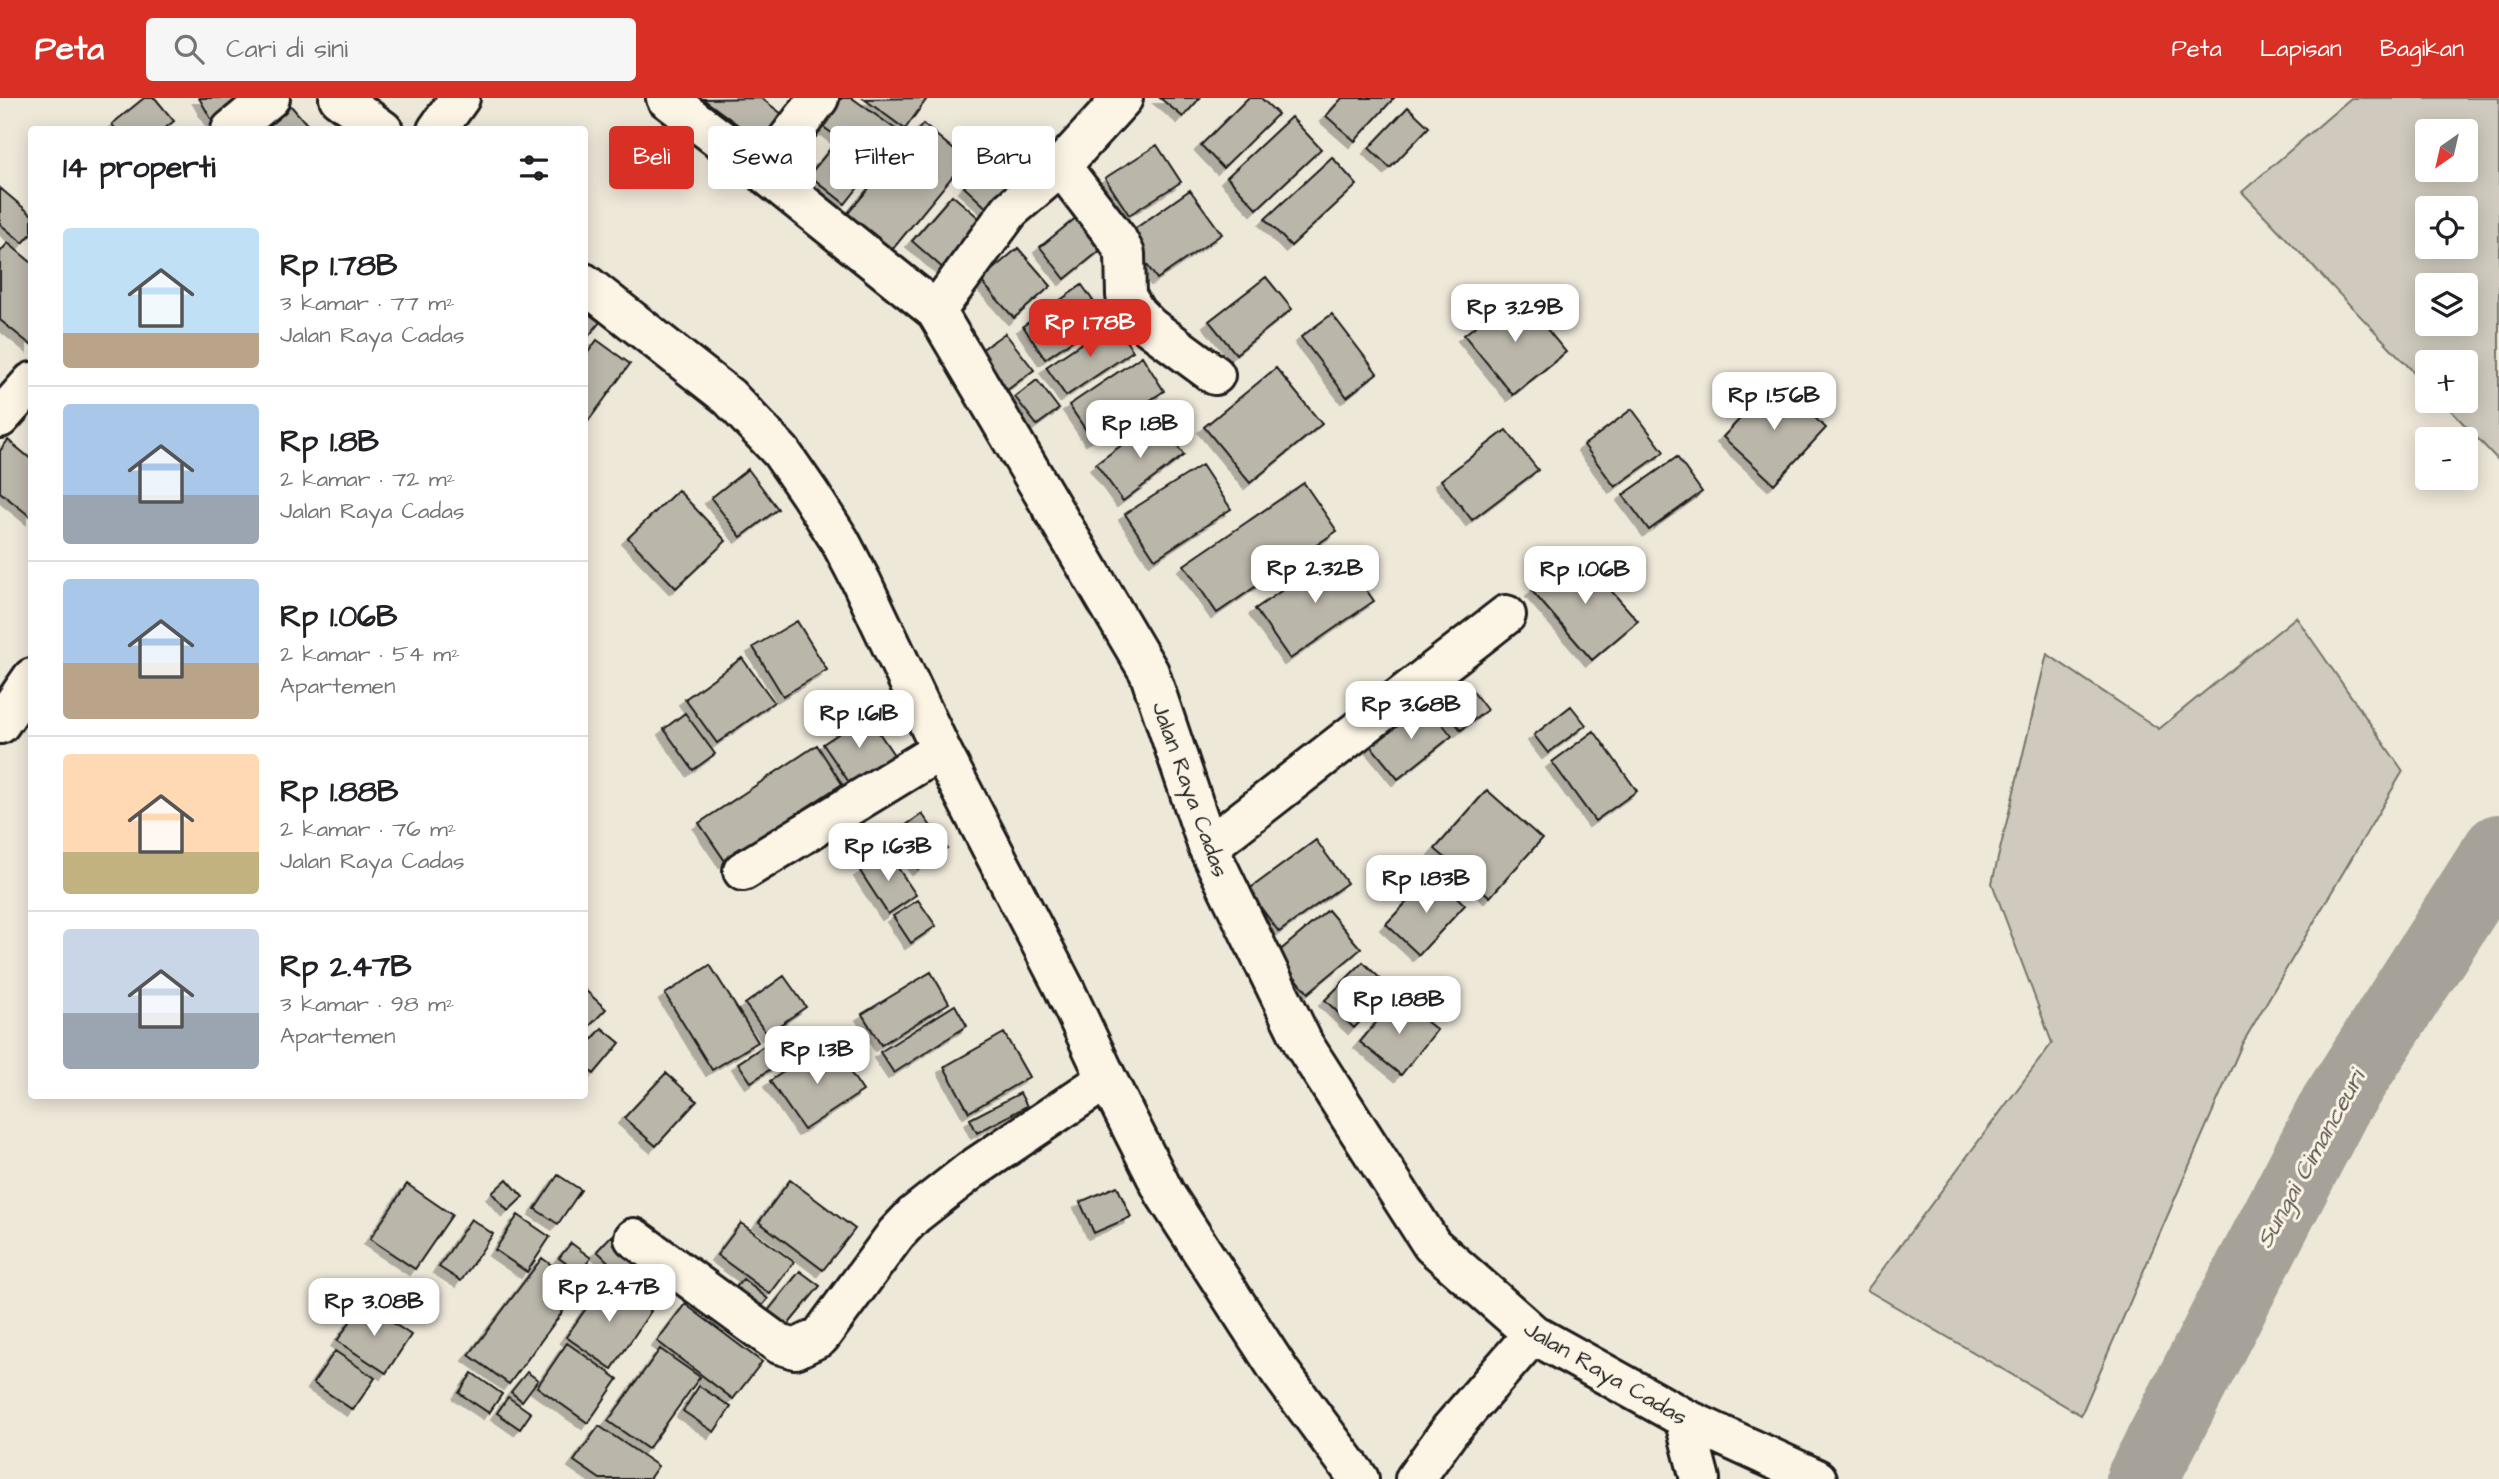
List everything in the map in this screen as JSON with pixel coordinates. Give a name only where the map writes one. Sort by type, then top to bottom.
[{"type":"street","points":[[236,126],[270,98]]},
{"type":"street","points":[[339,98],[378,126]]},
{"type":"street","name":"Jalan Raya Cadas","points":[[666,98],[708,130]]},
{"type":"street","points":[[798,126],[819,98]]},
{"type":"street","points":[[936,311],[1010,210],[1061,166],[1123,98]]},
{"type":"street","points":[[1061,166],[1117,239],[1125,254],[1126,296],[1136,313],[1150,327],[1215,375]]},
{"type":"street","name":"Jalan Raya Cadas","points":[[784,189],[936,311],[1149,671],[1208,847],[1304,1045],[1422,1230],[1446,1259],[1533,1334],[1684,1418],[1817,1479]]},
{"type":"street","points":[[588,286],[729,397],[780,452],[840,541],[941,750],[1176,1213],[1280,1372],[1359,1479]]},
{"type":"street","points":[[0,418],[28,386]]},
{"type":"street","points":[[1208,847],[1506,615]]},
{"type":"street","points":[[0,724],[28,684]]},
{"type":"street","points":[[743,871],[941,750]]},
{"type":"street","points":[[634,1238],[779,1343],[795,1349],[820,1337],[896,1234],[914,1215],[970,1171],[1107,1079]]},
{"type":"street","points":[[1415,1479],[1450,1430],[1533,1334]]},
{"type":"street","points":[[1684,1418],[1700,1479]]},
{"type":"shaded area","points":[[2351,98],[2499,98],[2499,461],[2478,439],[2478,427],[2467,427],[2453,413],[2478,413],[2478,350],[2415,350],[2415,373],[2242,192]]},
{"type":"shaded area","points":[[2296,617],[2403,771],[2242,1044],[2081,1415],[1867,1290],[2052,1043],[1992,883],[2047,654],[2159,729]]},
{"type":"building","points":[[144,98],[155,98],[174,121],[168,126],[112,124]]},
{"type":"building","points":[[199,98],[252,98],[214,124]]},
{"type":"building","points":[[284,98],[308,126],[252,126]]},
{"type":"building","points":[[761,98],[782,114],[773,126],[739,126],[703,99]]},
{"type":"building","points":[[842,98],[852,98],[891,126],[830,126],[830,132],[822,126]]},
{"type":"building","points":[[1160,98],[1200,98],[1183,117]]},
{"type":"building","points":[[1248,98],[1261,98],[1278,114],[1223,168],[1201,145]]},
{"type":"building","points":[[1342,98],[1394,98],[1355,141],[1326,116]]},
{"type":"building","points":[[864,99],[926,100],[907,126],[901,126]]},
{"type":"building","points":[[1408,107],[1429,127],[1390,168],[1369,148]]},
{"type":"building","points":[[1291,117],[1321,149],[1257,209],[1227,177]]},
{"type":"building","points":[[938,137],[952,148],[952,177],[887,256],[843,219],[868,189],[938,189]]},
{"type":"building","points":[[1157,145],[1181,182],[1129,215],[1105,178]]},
{"type":"building","points":[[830,150],[830,189],[857,189],[845,204],[816,181],[816,166]]},
{"type":"building","points":[[1332,157],[1357,185],[1291,246],[1265,219]]},
{"type":"building","points":[[0,188],[28,212],[28,237],[23,243],[0,224]]},
{"type":"building","points":[[966,189],[1012,189],[991,212]]},
{"type":"building","points":[[1190,190],[1222,234],[1157,279],[1126,235]]},
{"type":"building","points":[[952,195],[986,224],[945,270],[912,241]]},
{"type":"building","points":[[1083,212],[1108,244],[1065,279],[1040,247]]},
{"type":"building","points":[[8,243],[28,260],[28,343],[0,320],[0,252]]},
{"type":"building","points":[[1018,248],[1051,286],[1014,318],[980,280]]},
{"type":"building","points":[[1266,277],[1292,309],[1236,354],[1209,321]]},
{"type":"building","points":[[1082,285],[1105,318],[1045,359],[1023,326]]},
{"type":"building","points":[[1517,293],[1566,352],[1513,395],[1464,335]]},
{"type":"building","points":[[588,314],[600,322],[588,337]]},
{"type":"building","points":[[1332,314],[1377,373],[1347,397],[1301,337]]},
{"type":"building","points":[[1113,322],[1133,351],[1066,396],[1046,367]]},
{"type":"building","points":[[1005,333],[1034,370],[1006,391],[977,353]]},
{"type":"building","points":[[597,340],[630,364],[588,422],[588,352]]},
{"type":"building","points":[[1142,356],[1164,391],[1092,439],[1069,405]]},
{"type":"building","points":[[1276,368],[1322,424],[1250,483],[1204,427]]},
{"type":"building","points":[[1037,380],[1059,409],[1037,425],[1015,397]]},
{"type":"building","points":[[1775,381],[1826,428],[1774,484],[1723,437]]},
{"type":"building","points":[[1632,409],[1664,452],[1615,487],[1584,445]]},
{"type":"building","points":[[1157,419],[1184,455],[1123,501],[1096,464]]},
{"type":"building","points":[[1506,430],[1538,470],[1472,520],[1441,480]]},
{"type":"building","points":[[8,440],[28,457],[28,515],[0,492],[0,451]]},
{"type":"building","points":[[1677,457],[1702,492],[1649,530],[1623,495]]},
{"type":"building","points":[[1202,465],[1231,509],[1155,559],[1125,514]]},
{"type":"building","points":[[748,469],[778,509],[741,537],[711,498]]},
{"type":"building","points":[[1304,483],[1337,531],[1217,613],[1184,565]]},
{"type":"building","points":[[678,490],[726,541],[676,588],[628,538]]},
{"type":"building","points":[[1339,551],[1374,601],[1290,659],[1255,609]]},
{"type":"building","points":[[1577,552],[1638,621],[1592,660],[1532,591]]},
{"type":"building","points":[[797,621],[827,670],[783,696],[753,647]]},
{"type":"building","points":[[742,658],[774,702],[717,743],[685,699]]},
{"type":"building","points":[[1468,685],[1487,710],[1461,730],[1441,705]]},
{"type":"building","points":[[1425,702],[1452,736],[1398,779],[1370,745]]},
{"type":"building","points":[[1571,706],[1586,725],[1548,753],[1534,735]]},
{"type":"building","points":[[685,713],[715,754],[693,770],[664,729]]},
{"type":"building","points":[[867,715],[894,755],[851,785],[823,744]]},
{"type":"building","points":[[1594,731],[1637,791],[1595,821],[1552,762]]},
{"type":"building","points":[[817,745],[842,784],[725,861],[699,823]]},
{"type":"building","points":[[1487,790],[1542,839],[1490,897],[1435,849]]},
{"type":"building","points":[[922,814],[947,848],[918,869],[892,835]]},
{"type":"building","points":[[1316,840],[1347,883],[1279,932],[1248,890]]},
{"type":"building","points":[[888,853],[916,895],[888,914],[860,871]]},
{"type":"building","points":[[1433,874],[1465,905],[1419,955],[1386,924]]},
{"type":"building","points":[[918,900],[936,926],[911,943],[893,916]]},
{"type":"building","points":[[1328,910],[1361,949],[1308,993],[1276,954]]},
{"type":"building","points":[[1363,962],[1391,989],[1354,1028],[1325,1000]]},
{"type":"building","points":[[710,965],[758,1042],[712,1070],[665,994]]},
{"type":"building","points":[[931,972],[949,1003],[881,1045],[862,1014]]},
{"type":"building","points":[[784,976],[806,1007],[767,1034],[745,1004]]},
{"type":"building","points":[[588,993],[606,1009],[588,1028]]},
{"type":"building","points":[[1397,997],[1437,1030],[1401,1075],[1360,1042]]},
{"type":"building","points":[[955,1005],[967,1026],[894,1073],[880,1052]]},
{"type":"building","points":[[794,1026],[807,1045],[751,1082],[738,1063]]},
{"type":"building","points":[[602,1028],[620,1043],[594,1074],[588,1069],[588,1044]]},
{"type":"building","points":[[1004,1033],[1029,1077],[969,1112],[944,1067]]},
{"type":"building","points":[[829,1041],[863,1091],[804,1130],[770,1081]]},
{"type":"building","points":[[666,1073],[697,1101],[656,1146],[624,1118]]},
{"type":"building","points":[[1020,1093],[1027,1106],[977,1133],[970,1119]]},
{"type":"building","points":[[558,1175],[581,1190],[558,1224],[535,1209]]},
{"type":"building","points":[[507,1179],[523,1197],[508,1211],[492,1193]]},
{"type":"building","points":[[790,1180],[855,1229],[823,1270],[759,1222]]},
{"type":"building","points":[[407,1184],[452,1215],[415,1269],[370,1239]]},
{"type":"building","points":[[1117,1186],[1131,1217],[1094,1233],[1080,1202]]},
{"type":"building","points":[[518,1215],[550,1237],[527,1272],[495,1250]]},
{"type":"building","points":[[471,1219],[493,1234],[461,1281],[439,1267]]},
{"type":"building","points":[[741,1223],[794,1262],[770,1294],[717,1255]]},
{"type":"building","points":[[611,1236],[642,1266],[628,1281],[597,1251]]},
{"type":"building","points":[[571,1243],[591,1258],[579,1273],[559,1258]]},
{"type":"building","points":[[542,1258],[581,1287],[509,1384],[469,1355]]},
{"type":"building","points":[[800,1271],[820,1286],[787,1326],[768,1311]]},
{"type":"building","points":[[743,1279],[768,1299],[756,1313],[731,1293]]},
{"type":"building","points":[[606,1280],[651,1311],[612,1369],[566,1337]]},
{"type":"building","points":[[363,1303],[411,1335],[386,1373],[337,1341]]},
{"type":"building","points":[[685,1304],[762,1362],[733,1399],[657,1341]]},
{"type":"building","points":[[567,1343],[618,1379],[588,1423],[537,1387]]},
{"type":"building","points":[[660,1349],[700,1377],[648,1449],[608,1421]]},
{"type":"building","points":[[335,1351],[375,1378],[353,1410],[313,1383]]},
{"type":"building","points":[[527,1372],[538,1380],[522,1401],[511,1392]]},
{"type":"building","points":[[472,1373],[502,1394],[489,1413],[459,1393]]},
{"type":"building","points":[[699,1386],[731,1407],[714,1432],[683,1411]]},
{"type":"building","points":[[508,1397],[531,1413],[520,1429],[497,1413]]},
{"type":"building","points":[[599,1426],[658,1466],[649,1479],[600,1479],[574,1461]]},
{"type":"waterway","name":"Sungai Cimanceuri","points":[[2142,1479],[2335,1106],[2499,850]]}]
